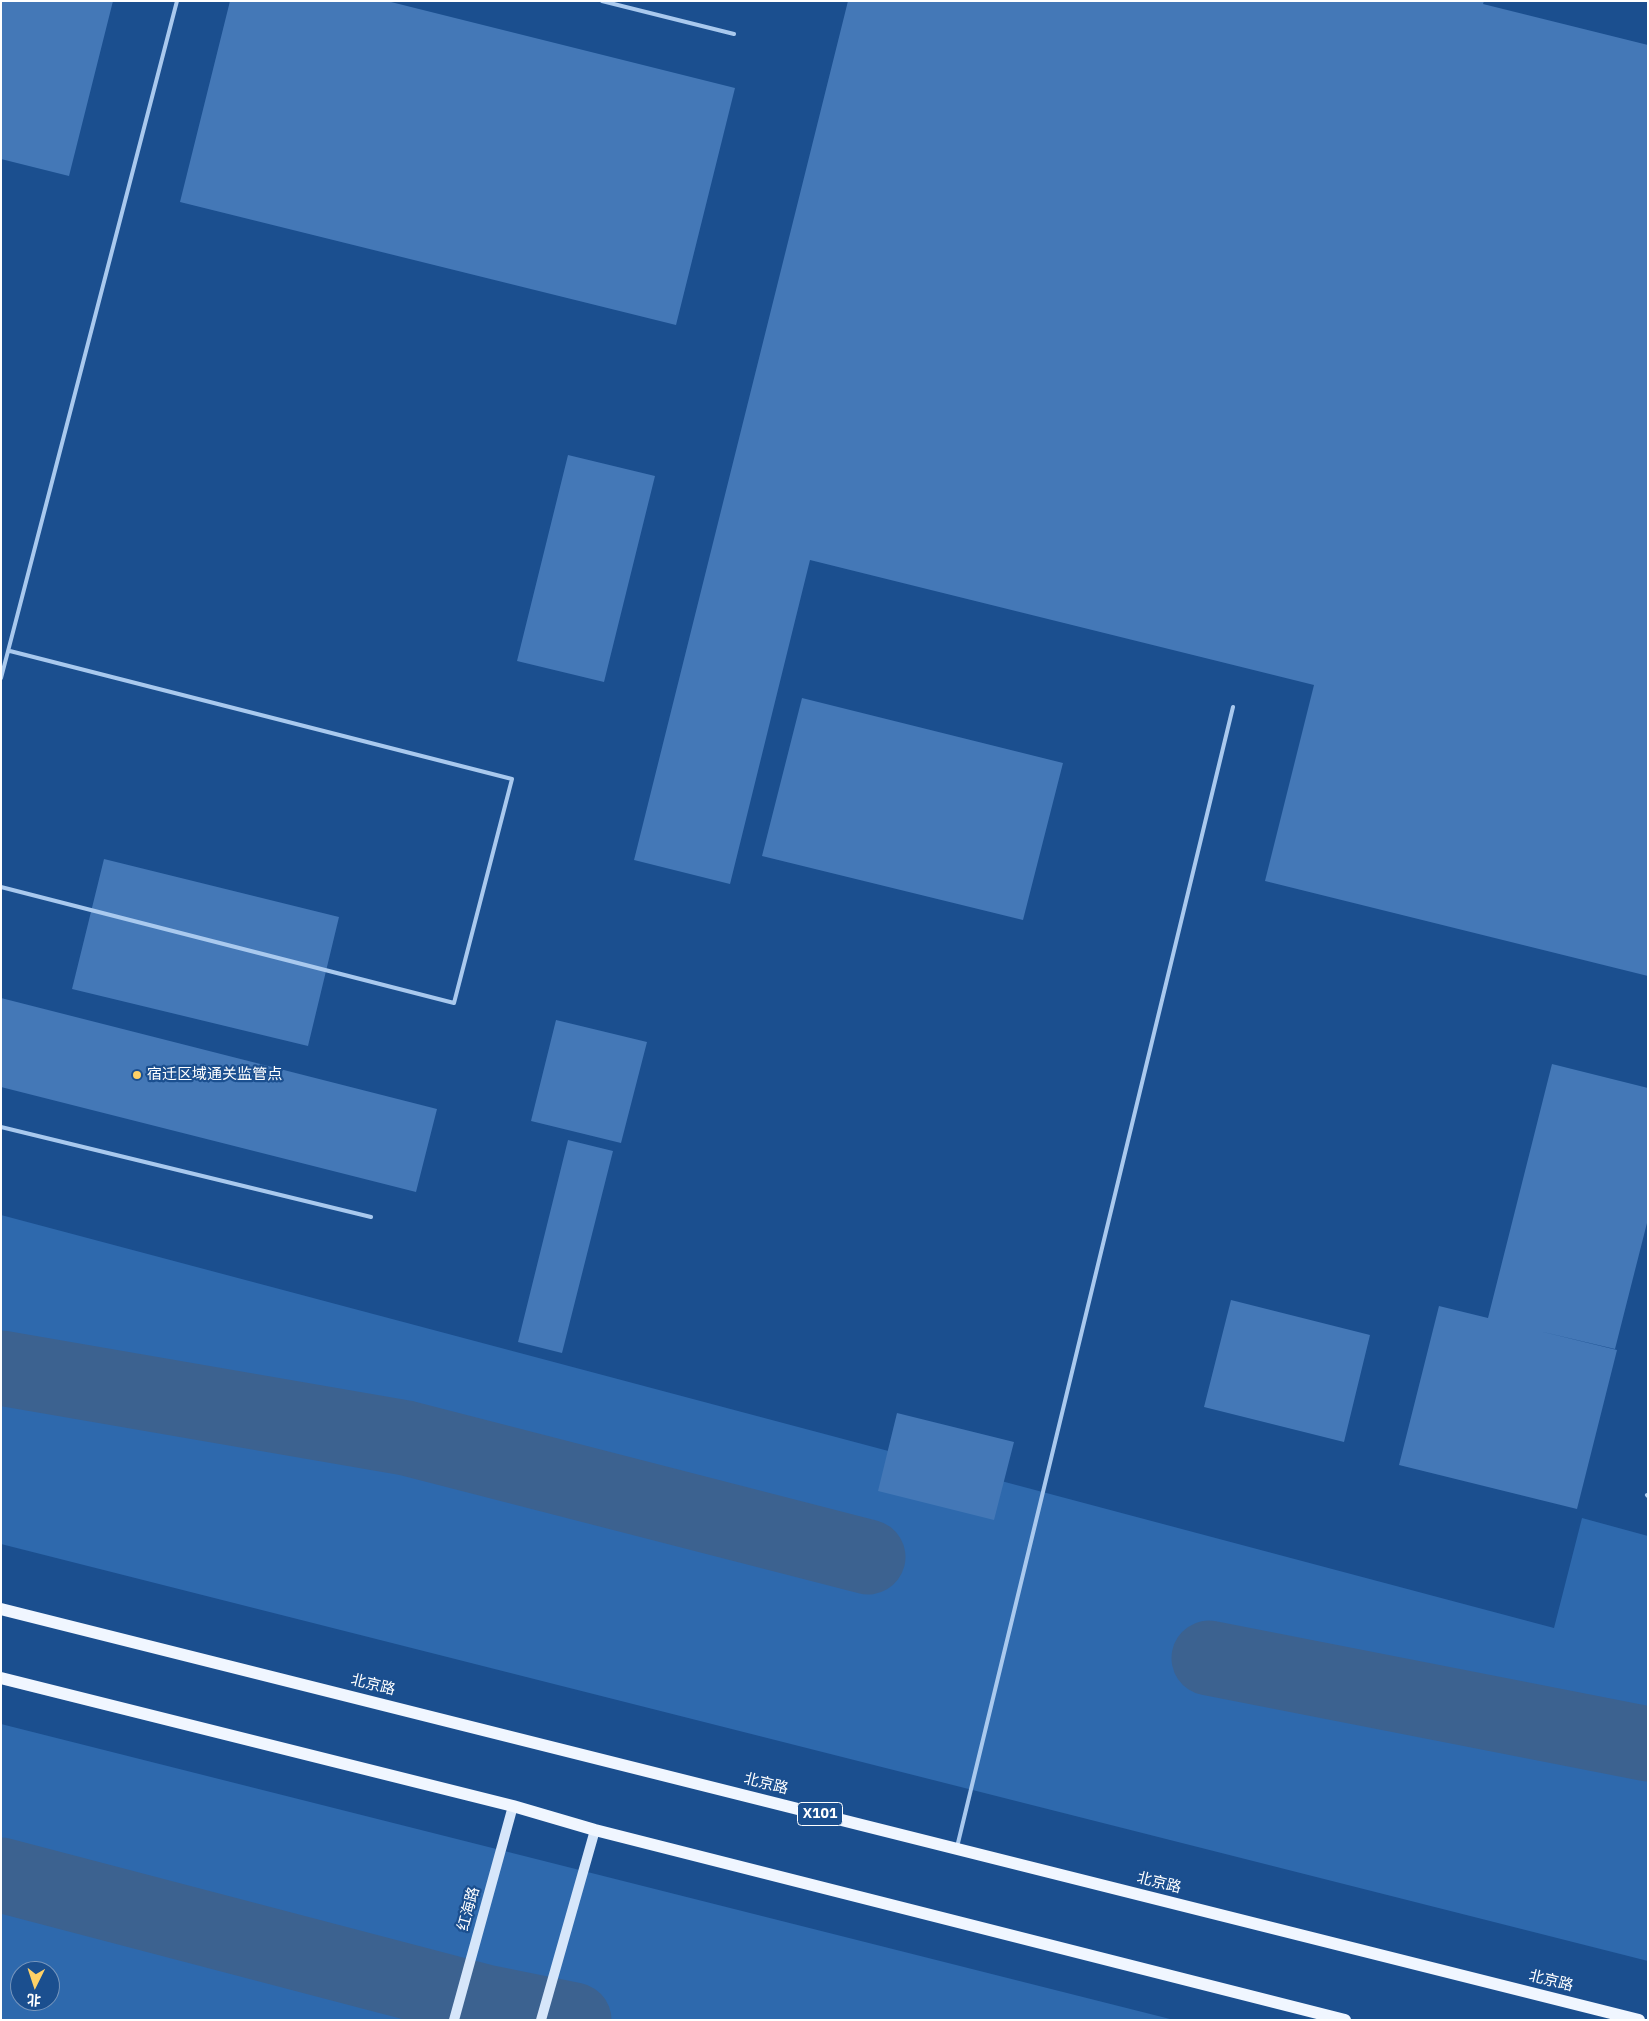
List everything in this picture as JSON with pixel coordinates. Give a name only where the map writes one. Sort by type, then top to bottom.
[{"type":"main road","name":"北京路","points":[[1,1609],[1639,2020]]},
{"type":"main road","points":[[1,1678],[513,1806],[595,1830],[1345,2020]]},
{"type":"street","name":"红海路","points":[[454,2020],[513,1806]]},
{"type":"street","points":[[541,2020],[595,1830]]},
{"type":"lane","points":[[1,678],[10,651],[177,1]]},
{"type":"lane","points":[[602,1],[734,34]]},
{"type":"lane","points":[[1,887],[454,1003],[512,779],[10,651]]},
{"type":"lane","points":[[957,1849],[1233,707]]},
{"type":"lane","points":[[1,1127],[370,1217]]},
{"type":"shaded area","points":[[1,1215],[1554,1628],[1582,1518],[1648,1536],[1648,1961],[1,1544]]},
{"type":"shaded area","points":[[1,1724],[1174,2020],[1,2020]]},
{"type":"building","points":[[1,1],[113,1],[69,176],[1,159]]},
{"type":"building","points":[[230,1],[387,1],[735,88],[676,325],[180,202]]},
{"type":"building","points":[[848,1],[1484,1],[1483,4],[1648,45],[1648,976],[1265,881],[1314,685],[810,560],[730,884],[634,860]]},
{"type":"building","points":[[568,455],[655,476],[604,682],[517,661]]},
{"type":"building","points":[[802,698],[1063,763],[1023,920],[762,856]]},
{"type":"building","points":[[104,859],[339,917],[308,1046],[72,989]]},
{"type":"building","points":[[1,998],[437,1109],[416,1192],[1,1087]]},
{"type":"building","points":[[556,1020],[647,1042],[621,1143],[531,1121]]},
{"type":"building","points":[[1552,1064],[1648,1088],[1648,1219],[1615,1349],[1539,1331],[1617,1350],[1577,1509],[1399,1465],[1439,1306],[1488,1318]]},
{"type":"building","points":[[568,1140],[613,1151],[562,1353],[518,1342]]},
{"type":"building","points":[[1231,1300],[1370,1335],[1344,1442],[1204,1407]]},
{"type":"building","points":[[897,1413],[1014,1442],[994,1520],[878,1491]]},
{"type":"waterway","points":[[1,1368],[406,1438],[868,1557]]},
{"type":"waterway","points":[[1209,1658],[1648,1744]]},
{"type":"waterway","points":[[1,1875],[485,2002],[574,2020]]},
{"type":"place","name":"宿迁区域通关监管点","points":[[137,1075]]}]
